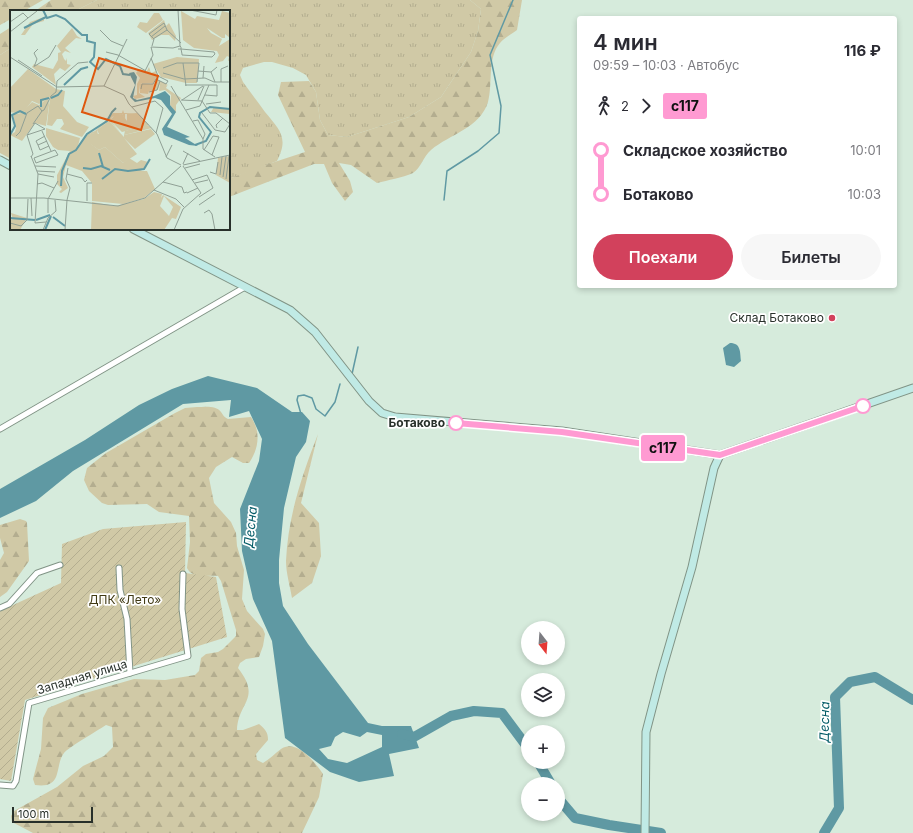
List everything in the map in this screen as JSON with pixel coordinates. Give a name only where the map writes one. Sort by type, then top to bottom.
[{"type":"main road","points":[[0,160],[10,165]]},
{"type":"main road","points":[[135,230],[290,310],[315,332],[369,402],[388,416],[414,420],[562,432],[720,455],[913,388]]},
{"type":"main road","points":[[645,833],[646,732],[692,567],[714,468],[720,455]]},
{"type":"street","points":[[0,430],[245,287]]},
{"type":"street","points":[[0,608],[9,604],[37,573],[60,565]]},
{"type":"street","points":[[119,568],[120,590],[127,619],[130,673]]},
{"type":"street","name":"Западная улица","points":[[0,785],[13,786],[16,781],[29,703],[188,656],[182,609],[183,574]]},
{"type":"green space","points":[[0,0],[43,0],[26,10],[10,10],[10,20],[0,25]]},
{"type":"green space","points":[[51,0],[97,0],[77,10],[36,10]]},
{"type":"green space","points":[[97,0],[470,0],[481,9],[478,31],[471,52],[441,97],[409,117],[347,137],[328,135],[320,120],[316,92],[306,75],[293,68],[272,62],[264,62],[243,68],[240,75],[243,82],[279,129],[282,146],[281,153],[277,161],[230,179],[230,10],[77,10]]},
{"type":"green space","points":[[470,0],[522,0],[517,30],[502,41],[493,56],[488,102],[484,111],[464,130],[431,150],[416,171],[404,176],[377,183],[351,165],[339,163],[350,181],[353,192],[345,201],[332,183],[324,164],[314,164],[230,197],[230,179],[253,169],[305,152],[278,95],[281,82],[309,81],[316,92],[320,120],[328,135],[347,137],[409,117],[441,97],[471,52],[478,31],[481,9]]},
{"type":"green space","points":[[10,28],[10,49],[0,55],[0,34]]},
{"type":"green space","points":[[10,49],[10,158],[0,153],[0,55]]},
{"type":"green space","points":[[185,408],[216,408],[228,419],[251,417],[256,428],[258,440],[255,452],[249,463],[243,463],[232,457],[216,467],[209,478],[214,503],[231,522],[236,533],[237,546],[244,570],[242,599],[247,611],[263,629],[265,634],[259,657],[246,659],[240,663],[238,668],[245,678],[248,687],[248,694],[238,721],[237,730],[243,730],[259,724],[264,729],[267,733],[268,740],[256,754],[257,760],[263,763],[287,746],[299,749],[305,753],[323,774],[319,797],[302,833],[33,833],[12,822],[11,816],[14,811],[57,787],[83,766],[104,756],[113,747],[112,727],[106,725],[64,753],[61,758],[57,775],[50,784],[35,785],[33,779],[41,749],[43,718],[48,708],[82,694],[134,679],[165,680],[195,675],[199,671],[201,658],[206,654],[218,652],[223,649],[236,636],[236,630],[221,581],[218,576],[200,576],[192,574],[187,568],[190,542],[189,516],[159,512],[147,504],[108,505],[102,503],[89,491],[84,480],[87,468],[106,453],[175,413]]},
{"type":"green space","points":[[318,434],[301,503],[319,523],[321,556],[312,583],[292,598],[287,575],[287,544],[301,480]]},
{"type":"green space","points":[[20,519],[26,521],[27,523],[29,561],[7,592],[0,597],[0,560],[4,553],[0,538],[0,525]]},
{"type":"green space","name":"ДПК «Лето»","points":[[186,522],[185,573],[216,577],[227,637],[25,700],[11,781],[0,779],[0,611],[61,583],[62,544],[103,529]]},
{"type":"water","points":[[730,343],[734,343],[738,346],[740,351],[741,361],[734,367],[726,365],[723,348]]},
{"type":"water","points":[[208,376],[257,388],[292,412],[302,412],[310,421],[306,442],[296,457],[284,508],[279,560],[279,583],[283,606],[308,644],[368,723],[382,726],[411,726],[419,748],[389,754],[394,776],[359,782],[330,772],[285,738],[272,641],[253,599],[242,551],[240,509],[259,461],[262,439],[249,411],[229,417],[231,400],[183,404],[73,471],[36,501],[0,518],[0,489],[85,440],[139,405],[172,389]],"holes":[[[343,732],[360,737],[367,732],[382,735],[382,747],[347,763],[328,759],[319,749],[331,746],[335,737]]]},
{"type":"waterway","points":[[444,200],[447,171],[478,151],[499,133],[501,106],[490,55],[513,0]]},
{"type":"waterway","points":[[352,374],[358,347]]},
{"type":"waterway","points":[[301,414],[297,400],[298,396],[304,395],[312,398],[316,409],[325,416],[335,402],[340,384]]},
{"type":"waterway","name":"Десна","points":[[824,833],[839,808],[835,697],[850,682],[875,677],[913,700]]},
{"type":"waterway","name":"Десна","points":[[402,734],[414,737],[451,716],[474,711],[502,713],[521,739]]},
{"type":"waterway","name":"Десна","points":[[542,769],[547,777]]},
{"type":"waterway","name":"Десна","points":[[565,806],[575,818],[661,833]]},
{"type":"bus line","name":"с117","points":[[456,423],[562,432],[711,455],[720,455],[863,406]]},
{"type":"place","name":"Склад Ботаково","points":[[832,318]]},
{"type":"place","name":"Ботаково","points":[[456,423]]}]
